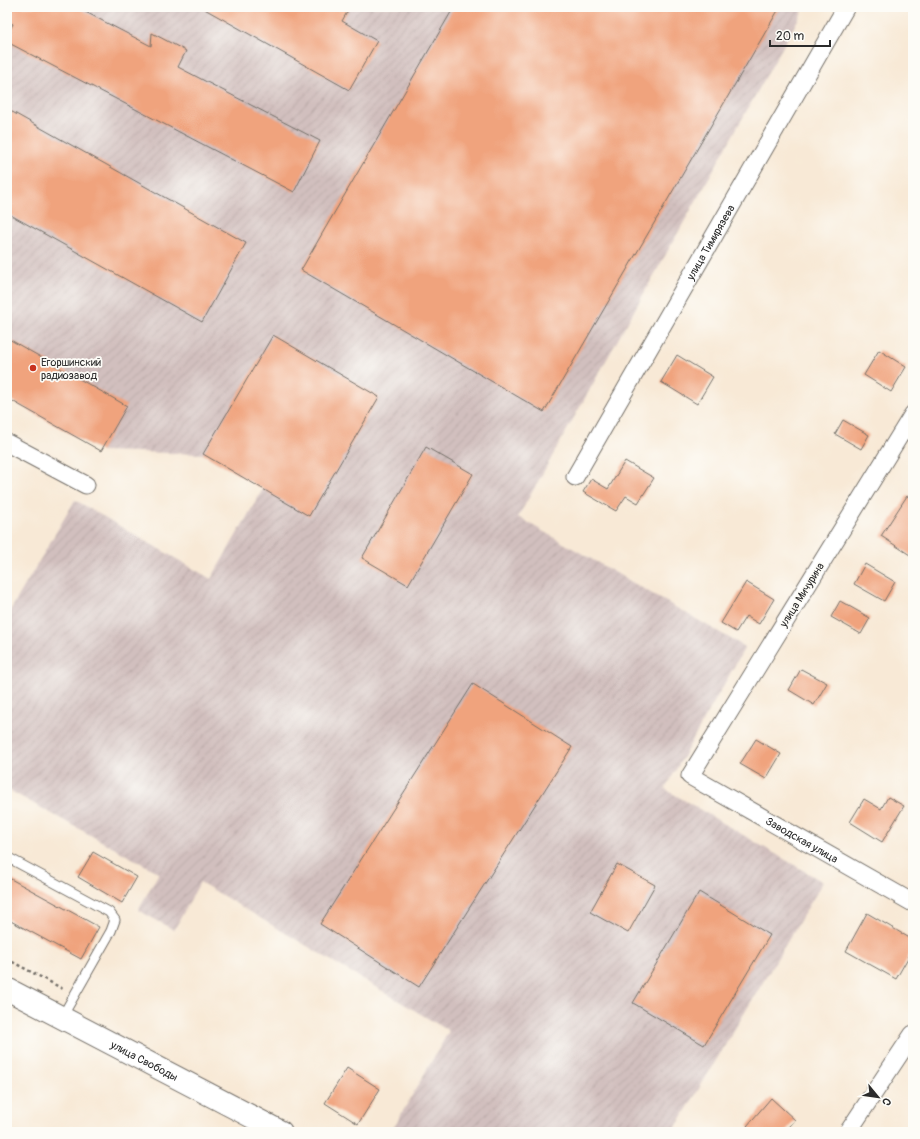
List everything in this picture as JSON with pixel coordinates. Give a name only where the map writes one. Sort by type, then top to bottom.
[{"type":"street","name":"улица Тимирязева","points":[[575,477],[846,7]]},
{"type":"street","name":"улица Мичурина","points":[[690,776],[913,414]]},
{"type":"street","points":[[7,443],[86,485]]},
{"type":"street","name":"Заводская улица","points":[[690,776],[913,904]]},
{"type":"street","name":"улица Свободы","points":[[7,989],[281,1132]]},
{"type":"street","points":[[848,1132],[913,1034]]},
{"type":"lane","points":[[7,856],[109,912],[115,920],[111,931],[62,1017]]},
{"type":"path","points":[[7,959],[75,996]]},
{"type":"shaded area","name":"Егоршинский радиозавод","points":[[7,7],[805,7],[518,517],[745,647],[665,789],[823,882],[673,1132],[391,1132],[449,1031],[200,882],[174,930],[138,910],[159,873],[7,789],[7,616],[75,500],[211,579],[263,489],[203,454],[101,451],[7,398]]},
{"type":"building","points":[[7,7],[76,7],[151,46],[152,33],[186,51],[178,67],[320,141],[294,192],[7,42],[7,35],[13,24],[7,21]]},
{"type":"building","points":[[201,7],[313,7],[320,11],[323,7],[350,7],[342,21],[377,41],[349,90]]},
{"type":"building","points":[[454,7],[780,7],[544,412],[301,270]]},
{"type":"building","points":[[7,109],[246,243],[202,322],[7,213]]},
{"type":"building","points":[[273,335],[379,397],[309,516],[203,454]]},
{"type":"building","name":"Егоршинский радиозавод","points":[[7,338],[127,406],[101,451],[7,398]]},
{"type":"building","points":[[879,350],[906,367],[891,392],[864,375]]},
{"type":"building","points":[[677,355],[713,377],[697,404],[661,382]]},
{"type":"building","points":[[843,420],[869,435],[861,449],[835,434]]},
{"type":"building","points":[[426,447],[473,474],[408,585],[362,558]]},
{"type":"building","points":[[625,461],[654,478],[638,503],[626,496],[616,511],[583,492],[591,479],[608,489]]},
{"type":"building","points":[[907,496],[913,499],[913,557],[881,536]]},
{"type":"building","points":[[865,564],[895,582],[884,601],[854,584]]},
{"type":"building","points":[[746,582],[774,599],[759,624],[746,616],[736,632],[721,623]]},
{"type":"building","points":[[840,601],[870,618],[861,634],[831,617]]},
{"type":"building","points":[[801,669],[827,683],[814,705],[789,690]]},
{"type":"building","points":[[473,684],[572,747],[419,987],[320,924]]},
{"type":"building","points":[[756,739],[781,754],[766,779],[740,764]]},
{"type":"building","points":[[888,797],[904,806],[882,842],[850,822],[864,799],[881,809]]},
{"type":"building","points":[[93,852],[137,877],[122,903],[78,877]]},
{"type":"building","points":[[617,864],[655,885],[628,933],[590,912]]},
{"type":"building","points":[[7,877],[99,927],[81,959],[7,919]]},
{"type":"building","points":[[699,892],[770,935],[704,1045],[633,1003]]},
{"type":"building","points":[[867,913],[913,940],[913,949],[896,979],[846,951]]},
{"type":"building","points":[[347,1068],[380,1089],[358,1124],[325,1103]]},
{"type":"building","points":[[771,1098],[795,1120],[785,1132],[754,1132],[747,1126]]},
{"type":"place","name":"Егоршинский радиозавод","points":[[33,368]]}]
